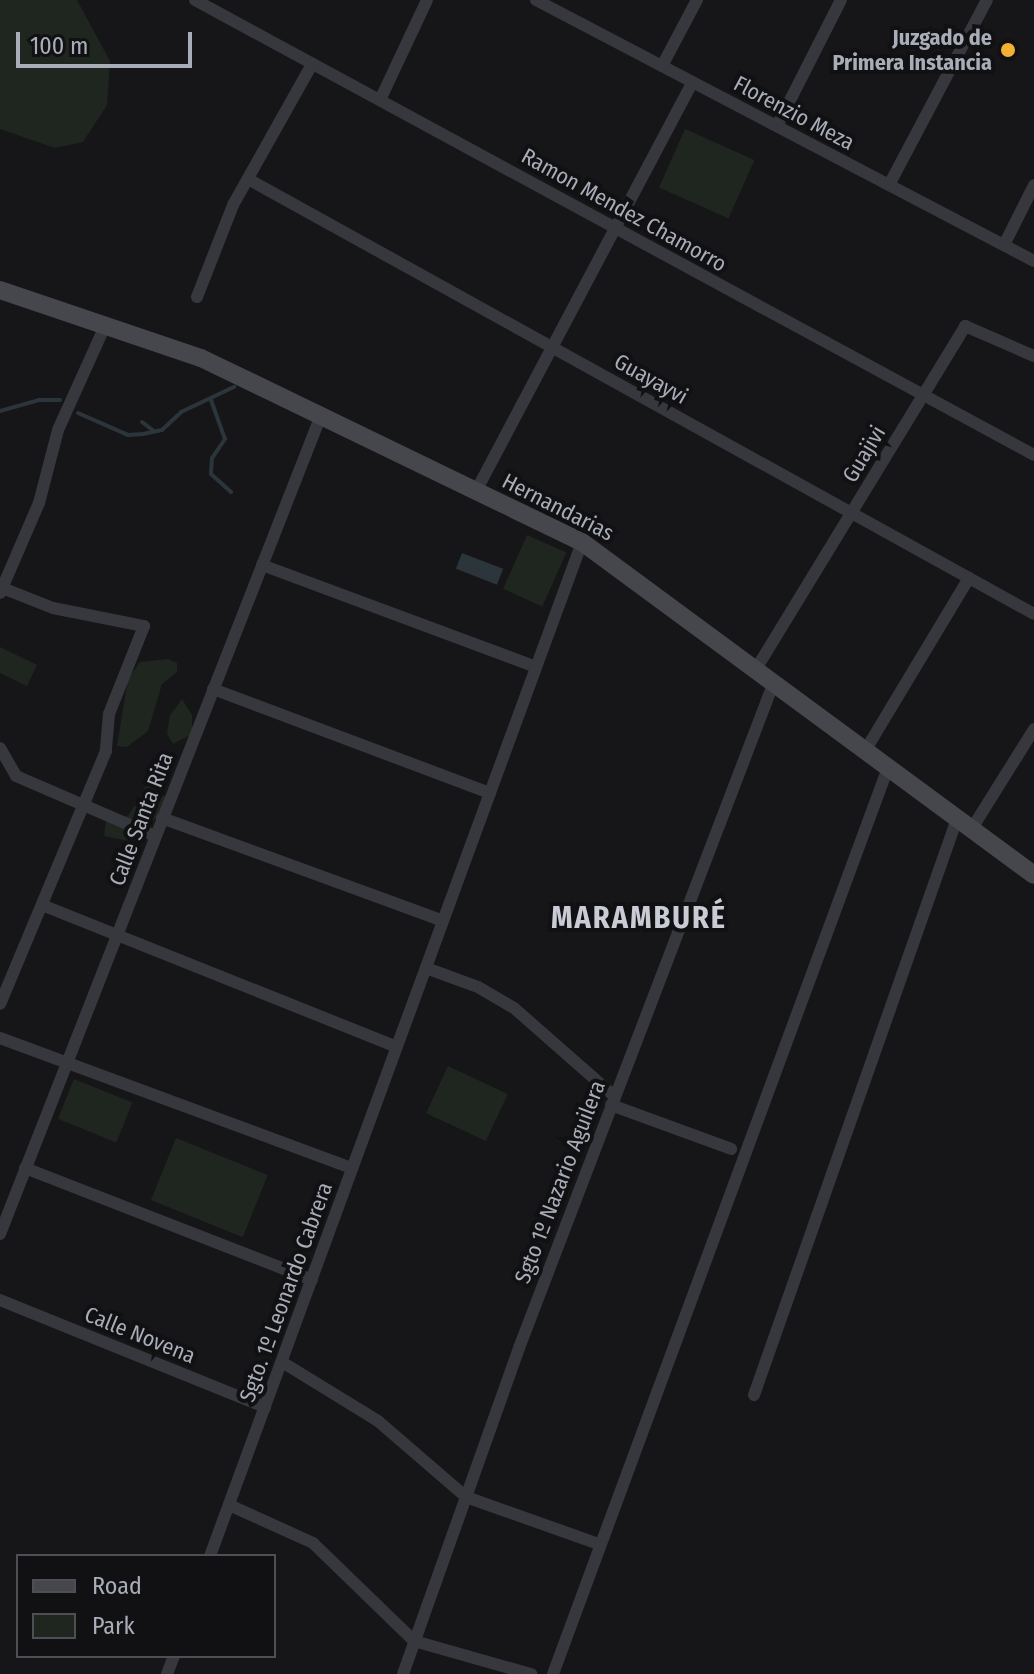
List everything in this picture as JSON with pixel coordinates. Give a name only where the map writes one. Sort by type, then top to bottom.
[{"type":"street","name":"Ramon Mendez Chamorro","points":[[195,0],[1034,455]]},
{"type":"street","points":[[380,100],[427,0]]},
{"type":"street","name":"Florenzio Meza","points":[[536,0],[550,3],[662,66],[1034,261]]},
{"type":"street","points":[[662,66],[697,0]]},
{"type":"street","points":[[777,126],[841,0]]},
{"type":"street","points":[[889,185],[987,0]]},
{"type":"street","points":[[197,297],[248,179],[312,64]]},
{"type":"street","points":[[475,493],[693,82]]},
{"type":"street","name":"Guayayvi","points":[[248,179],[1034,614]]},
{"type":"street","points":[[1004,245],[1034,185]]},
{"type":"street","name":"Hernandarias","points":[[0,290],[201,358],[475,493],[582,542],[1034,875]]},
{"type":"street","points":[[0,1004],[106,751],[109,714],[144,626],[53,608],[1,589],[39,503],[58,430],[105,326]]},
{"type":"street","name":"Guajivi","points":[[756,669],[965,326],[1034,356]]},
{"type":"street","name":"Calle Santa Rita","points":[[0,1234],[320,418]]},
{"type":"street","name":"Sgto. 1º Leonardo Cabrera","points":[[211,1554],[582,542]]},
{"type":"street","points":[[262,565],[536,667]]},
{"type":"street","points":[[865,751],[969,578]]},
{"type":"street","name":"Sgto 1º Nazario Aguilera","points":[[403,1674],[613,1101],[761,707],[774,682]]},
{"type":"street","points":[[213,689],[490,793]]},
{"type":"street","points":[[754,1395],[964,824],[1034,729]]},
{"type":"street","points":[[0,748],[16,776],[155,836]]},
{"type":"street","points":[[553,1674],[888,768]]},
{"type":"street","points":[[162,818],[443,921]]},
{"type":"street","points":[[42,905],[398,1044]]},
{"type":"street","points":[[426,968],[478,987],[514,1008],[613,1101],[731,1149]]},
{"type":"street","points":[[0,1038],[352,1168]]},
{"type":"street","points":[[25,1168],[312,1280]]},
{"type":"street","name":"Calle Novena","points":[[0,1300],[265,1407]]},
{"type":"street","points":[[282,1362],[378,1421],[466,1497],[599,1544]]},
{"type":"street","points":[[229,1505],[313,1543],[414,1641],[531,1674]]},
{"type":"green space","points":[[0,0],[77,0],[110,61],[107,105],[83,142],[55,148],[0,129]]},
{"type":"green space","points":[[685,129],[754,160],[728,218],[659,187]]},
{"type":"green space","points":[[527,535],[566,552],[542,606],[503,589]]},
{"type":"green space","points":[[0,647],[37,665],[27,686],[0,673]]},
{"type":"green space","points":[[168,659],[177,663],[177,672],[162,684],[148,731],[127,747],[117,746],[128,679],[140,662]]},
{"type":"green space","points":[[182,699],[192,715],[192,734],[173,744],[167,734],[170,715]]},
{"type":"green space","points":[[146,786],[156,786],[165,797],[162,812],[134,842],[104,836],[106,821],[128,816]]},
{"type":"green space","points":[[448,1066],[508,1094],[486,1141],[426,1113]]},
{"type":"green space","points":[[74,1079],[132,1103],[116,1142],[58,1119]]},
{"type":"green space","points":[[176,1138],[268,1175],[243,1237],[151,1200]]},
{"type":"shaded area","points":[[462,553],[503,569],[497,585],[456,569]]},
{"type":"waterway","points":[[78,413],[128,435],[143,434],[162,430],[181,412],[234,387]]},
{"type":"waterway","points":[[0,411],[39,400],[60,400]]},
{"type":"waterway","points":[[211,400],[225,439],[212,458],[211,474],[231,492]]},
{"type":"waterway","points":[[142,422],[154,431]]},
{"type":"place","name":"Juzgado de Primera Instancia","points":[[1008,50]]},
{"type":"district","name":"MARAMBURÉ","points":[[639,918]]}]
